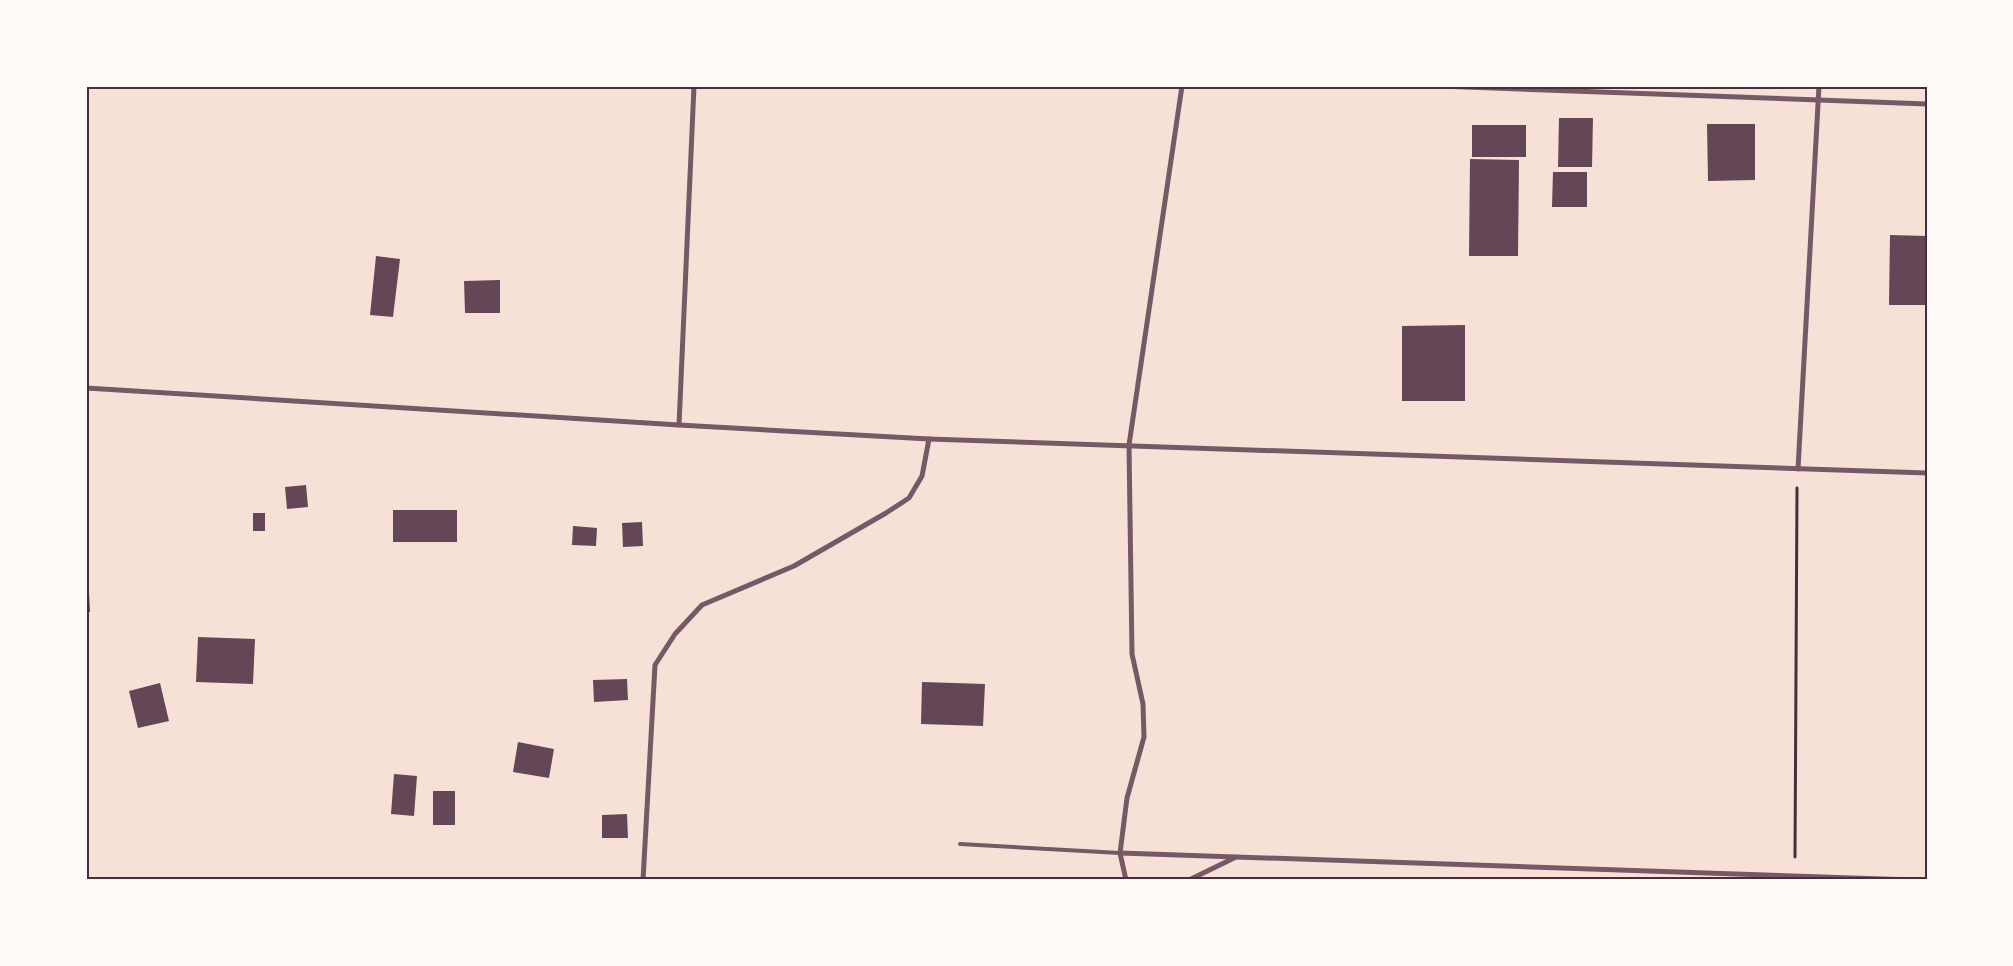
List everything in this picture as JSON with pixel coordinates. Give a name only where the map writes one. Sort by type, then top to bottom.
[{"type":"street","points":[[679,426],[694,86]]},
{"type":"street","points":[[1126,880],[1120,853],[1127,798],[1144,737],[1143,704],[1132,654],[1129,445],[1182,86]]},
{"type":"street","points":[[1439,86],[1927,104]]},
{"type":"street","points":[[1798,469],[1819,86]]},
{"type":"street","points":[[86,388],[679,426],[929,438],[1927,473]]},
{"type":"street","points":[[643,880],[655,665],[675,634],[702,604],[794,566],[909,498],[922,476],[929,438]]},
{"type":"street","points":[[1120,853],[1913,880]]},
{"type":"street","points":[[1189,880],[1236,857]]},
{"type":"lane","points":[[960,844],[1120,853]]},
{"type":"path","points":[[1795,875],[1798,469]]},
{"type":"building","points":[[1559,118],[1593,118],[1592,167],[1558,167]]},
{"type":"building","points":[[1707,124],[1755,124],[1755,180],[1708,181]]},
{"type":"building","points":[[1472,125],[1526,125],[1526,157],[1472,157]]},
{"type":"building","points":[[1470,159],[1519,160],[1518,256],[1469,256]]},
{"type":"building","points":[[1553,172],[1587,172],[1587,207],[1552,207]]},
{"type":"building","points":[[1890,235],[1927,236],[1927,305],[1889,305]]},
{"type":"building","points":[[376,256],[400,259],[393,317],[370,315]]},
{"type":"building","points":[[500,280],[500,313],[465,313],[464,281]]},
{"type":"building","points":[[1465,325],[1465,401],[1402,401],[1402,326]]},
{"type":"building","points":[[306,485],[308,507],[287,509],[285,487]]},
{"type":"building","points":[[393,510],[457,510],[457,542],[393,542]]},
{"type":"building","points":[[253,513],[265,513],[265,531],[253,531]]},
{"type":"building","points":[[642,522],[643,546],[623,547],[622,523]]},
{"type":"building","points":[[573,526],[597,528],[596,546],[572,545]]},
{"type":"building","points":[[86,592],[89,592],[90,612],[86,612]]},
{"type":"building","points":[[198,637],[255,639],[253,684],[196,682]]},
{"type":"building","points":[[627,679],[628,700],[594,702],[593,680]]},
{"type":"building","points":[[922,682],[985,684],[983,726],[921,724]]},
{"type":"building","points":[[160,683],[169,721],[138,728],[129,691]]},
{"type":"building","points":[[518,742],[554,749],[549,778],[513,772]]},
{"type":"building","points":[[394,774],[417,776],[414,816],[391,814]]},
{"type":"building","points":[[433,791],[455,791],[455,825],[433,825]]},
{"type":"building","points":[[627,814],[628,838],[602,838],[602,815]]}]
